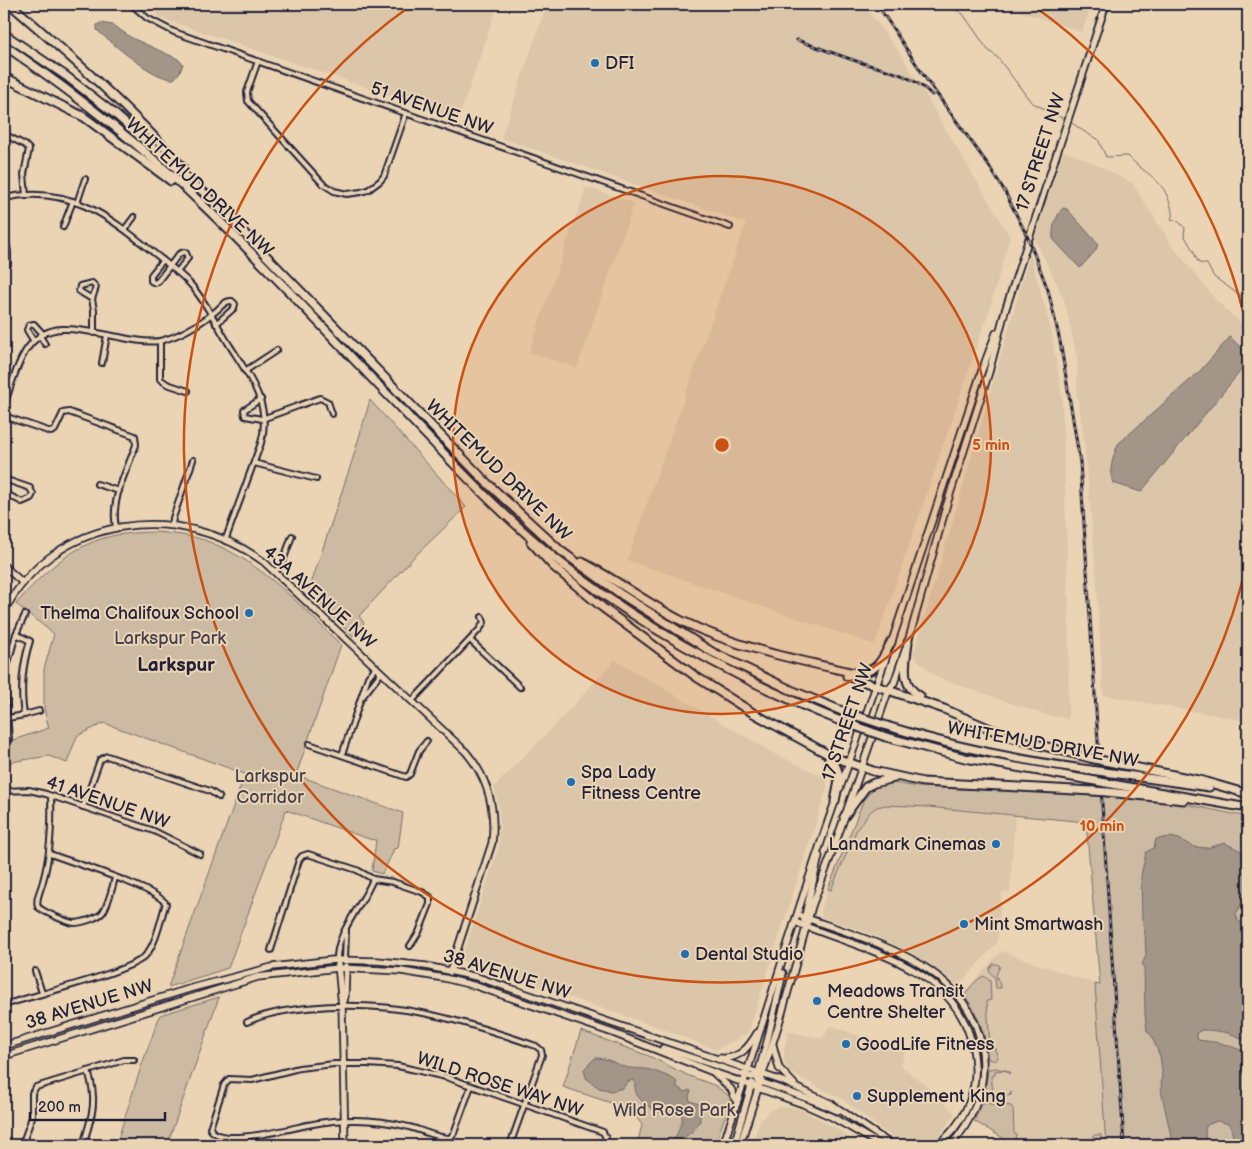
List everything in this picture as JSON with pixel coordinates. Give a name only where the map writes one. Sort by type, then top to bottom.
[{"type":"highway","points":[[10,4],[90,74],[162,145],[210,198]]},
{"type":"highway","name":"WHITEMUD DRIVE NW","points":[[4,34],[66,76],[116,115],[210,198],[512,508],[562,550],[622,596],[712,652],[791,690],[842,711],[968,749],[1022,760],[1212,787],[1248,794]]},
{"type":"highway","name":"WHITEMUD DRIVE NW","points":[[4,45],[112,124],[202,204],[505,515],[556,559],[612,601],[655,629],[746,680],[838,720],[886,737],[965,758],[1248,808]]},
{"type":"highway","points":[[6,78],[84,117],[202,204]]},
{"type":"highway","points":[[505,515],[552,566],[602,608],[695,676],[819,751],[849,764],[897,778],[941,784],[1107,792],[1248,808]]},
{"type":"highway","points":[[562,550],[600,571],[646,602],[685,622],[751,648],[889,689],[944,709],[1009,737],[1090,758],[1203,781],[1248,794]]},
{"type":"highway","points":[[787,658],[856,673],[864,673],[879,665],[891,642]]},
{"type":"highway","points":[[908,642],[905,668],[908,685],[913,692],[944,709]]},
{"type":"highway","points":[[819,751],[837,766],[839,777],[835,802]]},
{"type":"highway","points":[[844,817],[866,787],[874,782],[897,778]]},
{"type":"main road","name":"17 STREET NW","points":[[755,1078],[773,1044],[806,927],[803,917],[816,874],[823,836],[877,685],[982,370],[1005,310],[1106,4]]},
{"type":"main road","name":"17 STREET NW","points":[[740,1145],[755,1078],[763,1023],[795,922],[803,917],[844,817],[889,689],[894,683],[908,642],[946,507],[989,372],[1005,310]]},
{"type":"main road","name":"43A AVENUE NW","points":[[4,612],[23,583],[52,556],[72,543],[116,527],[145,524],[172,525],[203,532],[257,558],[275,572],[466,752],[476,764],[486,783],[493,811],[494,829],[488,858],[449,979]]},
{"type":"main road","points":[[4,566],[23,583]]},
{"type":"main road","points":[[803,917],[886,947],[917,962],[947,983],[968,1010],[979,1036],[983,1058],[983,1076],[973,1112],[951,1145]]},
{"type":"main road","points":[[795,922],[901,962],[919,972],[941,989],[959,1011],[971,1037],[975,1060],[974,1078],[971,1096],[963,1117],[953,1131],[938,1145]]},
{"type":"main road","points":[[734,1145],[767,1042],[787,949]]},
{"type":"main road","points":[[337,960],[342,1006],[345,1145]]},
{"type":"main road","points":[[342,1006],[346,997],[346,960]]},
{"type":"main road","name":"38 AVENUE NW","points":[[4,1046],[231,977],[272,967],[346,960],[404,963],[451,971],[490,981],[713,1058],[755,1078]]},
{"type":"main road","name":"38 AVENUE NW","points":[[4,1056],[247,980],[312,970],[346,968],[402,971],[449,979],[517,1000],[636,1042],[743,1083],[755,1078]]},
{"type":"main road","points":[[713,1058],[724,1059],[739,1055],[745,1051],[763,1023]]},
{"type":"main road","points":[[636,1042],[659,1047],[755,1078],[858,1120]]},
{"type":"main road","points":[[773,1044],[782,1072],[797,1087]]},
{"type":"main road","points":[[713,1072],[731,1089],[737,1103]]},
{"type":"main road","points":[[755,1078],[797,1087],[830,1103],[858,1120],[892,1145]]},
{"type":"main road","points":[[755,1078],[881,1145]]},
{"type":"main road","points":[[723,1145],[743,1083]]},
{"type":"street","name":"51 AVENUE NW","points":[[132,4],[157,25],[730,227]]},
{"type":"street","points":[[258,61],[247,99],[249,104],[323,184],[340,193],[361,192],[374,186],[384,176],[406,113]]},
{"type":"street","points":[[4,134],[25,144],[29,149],[24,174],[26,196]]},
{"type":"street","points":[[63,227],[85,179]]},
{"type":"street","points":[[4,198],[26,196],[52,197],[75,202],[98,211],[125,229],[178,272],[192,286],[246,371],[261,400],[264,418],[263,437],[225,541]]},
{"type":"street","points":[[125,229],[134,218]]},
{"type":"street","points":[[4,230],[8,264]]},
{"type":"street","points":[[163,260],[151,275],[151,281],[155,283],[158,281],[179,254],[184,252],[188,258],[178,272]]},
{"type":"street","points":[[92,299],[79,291],[80,286],[92,283],[96,285],[92,299],[94,333]]},
{"type":"street","points":[[4,406],[21,358],[33,340],[41,335],[61,329],[147,342],[160,341],[175,336],[210,315],[229,300],[234,302],[234,308],[216,324]]},
{"type":"street","points":[[33,340],[27,330],[28,325],[34,324],[45,344]]},
{"type":"street","points":[[102,363],[107,336]]},
{"type":"street","points":[[160,341],[160,377],[162,382],[188,391]]},
{"type":"street","points":[[246,371],[277,350]]},
{"type":"street","points":[[261,400],[246,409],[243,414],[248,418],[264,418],[320,398],[324,398],[328,402],[332,414]]},
{"type":"street","points":[[4,416],[51,432],[55,430],[62,413],[69,412],[130,434],[136,438],[136,445],[114,510],[116,527]]},
{"type":"street","points":[[172,525],[193,460]]},
{"type":"street","points":[[254,463],[316,479]]},
{"type":"street","points":[[4,479],[30,488],[33,494],[22,502],[4,493]]},
{"type":"street","points":[[97,484],[119,491]]},
{"type":"street","points":[[275,572],[283,562],[292,536]]},
{"type":"street","points":[[10,739],[4,678],[16,634],[25,615]]},
{"type":"street","points":[[412,701],[484,624],[482,617]]},
{"type":"street","points":[[16,634],[30,641],[22,670],[24,715]]},
{"type":"street","points":[[470,640],[520,687]]},
{"type":"street","points":[[342,755],[368,677],[376,667]]},
{"type":"street","points":[[363,696],[382,673]]},
{"type":"street","points":[[8,718],[39,711]]},
{"type":"street","points":[[309,744],[401,776],[408,776],[419,751],[427,741]]},
{"type":"street","points":[[83,807],[99,762],[103,757],[111,757],[210,791],[219,797]]},
{"type":"street","name":"41 AVENUE NW","points":[[4,791],[29,790],[51,796],[154,831],[200,854]]},
{"type":"street","points":[[51,796],[50,854],[37,899],[38,907],[43,911],[74,923],[95,917],[103,912],[115,878]]},
{"type":"street","points":[[4,1005],[107,973],[143,959],[152,945],[166,902],[148,891],[50,854]]},
{"type":"street","points":[[271,950],[300,860],[306,854],[312,854],[357,870],[373,879],[398,883],[428,896],[430,901],[421,928],[410,946]]},
{"type":"street","points":[[337,960],[340,941],[373,879]]},
{"type":"street","points":[[346,930],[346,960]]},
{"type":"street","points":[[35,972],[42,993]]},
{"type":"street","points":[[248,1022],[257,1017],[280,1012],[342,1006],[389,1008],[436,1015],[480,1027],[538,1048],[542,1055],[510,1145]]},
{"type":"street","points":[[22,1145],[32,1117],[33,1090],[38,1086],[124,1060],[134,1060]]},
{"type":"street","name":"WILD ROSE WAY NW","points":[[344,1121],[319,1123],[270,1135],[247,1137],[217,1136],[212,1133],[210,1128],[224,1085],[229,1080],[252,1080],[299,1068],[344,1064],[379,1064],[437,1074],[603,1132],[606,1138],[605,1145]]},
{"type":"street","points":[[83,1145],[92,1118],[94,1104],[93,1089],[88,1071]]},
{"type":"street","points":[[344,1121],[398,1124],[450,1138],[454,1133],[471,1086]]},
{"type":"shaded area","points":[[148,4],[498,4],[458,121],[380,92],[161,18]]},
{"type":"shaded area","points":[[547,4],[863,4],[902,56],[1010,237],[989,311],[875,645],[627,560],[746,223],[501,138]]},
{"type":"shaded area","points":[[999,4],[1092,4],[1082,32]]},
{"type":"shaded area","points":[[100,23],[113,25],[132,38],[178,59],[183,64],[180,72],[174,79],[166,78],[145,68],[97,30],[97,25]]},
{"type":"shaded area","points":[[1064,151],[1089,161],[1132,183],[1174,248],[1217,301],[1248,330],[1248,721],[1103,695],[1096,571],[1084,440],[1077,394],[1077,357],[1064,299],[1034,237]]},
{"type":"shaded area","points":[[586,187],[634,203],[577,368],[529,352]]},
{"type":"shaded area","points":[[1063,208],[1067,209],[1098,244],[1096,250],[1080,268],[1053,239],[1055,223]]},
{"type":"shaded area","points":[[1030,254],[1051,330],[1062,397],[1069,622],[1068,719],[1042,714],[936,677],[913,656]]},
{"type":"shaded area","points":[[1230,337],[1248,354],[1248,362],[1141,492],[1113,483],[1111,468],[1118,444],[1199,372]]},
{"type":"shaded area","points":[[615,660],[775,754],[827,778],[823,801],[748,1033],[716,1050],[663,1029],[464,962],[462,959],[499,846],[500,820],[494,787],[559,721]]},
{"type":"shaded area","points":[[886,805],[928,807],[1015,816],[1010,892],[1002,892],[997,943],[960,984],[957,985],[909,951],[863,931],[820,917],[822,916],[821,909],[828,889],[831,890],[857,829],[871,811]]},
{"type":"shaded area","points":[[1171,837],[1194,847],[1207,848],[1225,843],[1243,852],[1248,850],[1248,900],[1242,903],[1236,914],[1238,921],[1248,927],[1248,1045],[1248,1145],[1235,1145],[1230,1124],[1217,1121],[1207,1125],[1205,1129],[1206,1145],[1173,1145],[1161,1090],[1162,1070],[1160,1056],[1151,1035],[1147,1031],[1144,968],[1142,965],[1146,955],[1142,920],[1141,876],[1146,852],[1154,848],[1156,839]],"holes":[[[1202,1030],[1234,1035],[1244,1041],[1248,1045],[1247,1048],[1241,1050],[1221,1043],[1198,1040],[1196,1033]]]},
{"type":"shaded area","points":[[1001,951],[1095,984],[1106,1145],[1015,1145],[974,1121],[985,1090],[987,1055],[980,1023],[965,996],[966,991]]},
{"type":"shaded area","points":[[832,1026],[905,1052],[901,1066],[924,1084],[955,1113],[939,1137],[929,1145],[902,1145],[842,1099],[796,1076],[788,1069],[784,1062],[784,1050],[788,1033],[820,1038]]},
{"type":"shaded area","points":[[595,1058],[607,1060],[627,1068],[648,1069],[657,1072],[675,1080],[677,1087],[685,1092],[691,1091],[690,1101],[699,1104],[700,1121],[694,1130],[685,1137],[683,1145],[661,1145],[672,1141],[675,1137],[682,1122],[681,1114],[661,1112],[650,1107],[637,1095],[633,1080],[627,1082],[623,1088],[612,1091],[599,1088],[586,1078],[584,1069]]},
{"type":"shaded area","points":[[779,1107],[792,1107],[802,1110],[837,1129],[860,1145],[751,1145],[760,1121],[770,1110]]},
{"type":"green space","points":[[370,400],[466,507],[414,557],[359,616],[364,623],[353,636],[308,593],[353,458]]},
{"type":"green space","name":"Larkspur Park","points":[[158,532],[204,540],[224,548],[243,559],[261,571],[294,599],[341,645],[296,775],[403,813],[398,848],[393,849],[382,874],[372,871],[376,840],[286,810],[228,968],[168,987],[245,774],[104,723],[77,736],[67,763],[49,756],[4,763],[4,743],[49,728],[44,709],[44,669],[54,634],[16,604],[48,571],[73,552],[86,545],[116,535]]},
{"type":"green space","points":[[888,782],[918,787],[1119,796],[1190,805],[1248,817],[1248,1145],[1106,1145],[1095,984],[1100,985],[1086,822],[928,807],[886,805],[877,807],[871,811],[857,829],[831,890],[828,889],[864,799],[874,788],[873,786]]},
{"type":"green space","points":[[993,964],[1000,966],[996,975],[1001,988],[996,988],[995,978],[989,971]]},
{"type":"green space","points":[[984,976],[990,981],[991,1000],[987,1001],[990,1047],[994,1047],[998,1057],[996,1061],[988,1059],[986,1042],[981,1026],[965,996],[973,984]]},
{"type":"green space","points":[[219,997],[167,1145],[116,1145],[160,1015]]},
{"type":"green space","name":"Wild Rose Park","points":[[581,1031],[649,1056],[687,1075],[716,1086],[730,1097],[715,1145],[637,1145],[642,1125],[637,1118],[623,1107],[563,1087]]},
{"type":"green space","points":[[988,1069],[1004,1070],[995,1071],[995,1075],[991,1076],[993,1092],[996,1092],[997,1096],[1010,1095],[1011,1092],[1011,1095],[1000,1097],[985,1094]]},
{"type":"green space","points":[[983,1103],[1011,1106],[1013,1109],[1015,1138],[1024,1143],[1027,1141],[1029,1145],[1015,1145],[974,1121]]},
{"type":"green space","points":[[1095,1135],[1101,1135],[1101,1145],[1052,1145],[1092,1141]]},
{"type":"waterway","points":[[949,4],[963,14],[988,50],[998,58],[1031,102],[1062,118]]},
{"type":"waterway","points":[[1071,122],[1098,139],[1106,157],[1128,156],[1159,183],[1168,197],[1172,212],[1171,219],[1178,221],[1185,228],[1184,235],[1199,263],[1207,264],[1214,277],[1248,301]]},
{"type":"railway","points":[[877,4],[926,79],[989,166],[1004,190],[1028,238],[1048,290],[1060,341],[1080,462],[1124,1145]]},
{"type":"railway","points":[[797,40],[907,77],[932,95]]},
{"type":"place","name":"DFI","points":[[595,63]]},
{"type":"place","name":"Thelma Chalifoux School","points":[[249,613]]},
{"type":"place","name":"Spa Lady Fitness Centre","points":[[571,782]]},
{"type":"place","name":"Landmark Cinemas","points":[[996,844]]},
{"type":"place","name":"Mint Smartwash","points":[[964,924]]},
{"type":"place","name":"Dental Studio","points":[[685,954]]},
{"type":"place","name":"Meadows Transit Centre Shelter","points":[[817,1001]]},
{"type":"place","name":"GoodLife Fitness","points":[[846,1044]]},
{"type":"place","name":"Supplement King","points":[[857,1096]]},
{"type":"district","name":"Larkspur","points":[[176,664]]},
{"type":"park label","name":"Larkspur Corridor","points":[[270,786]]}]
